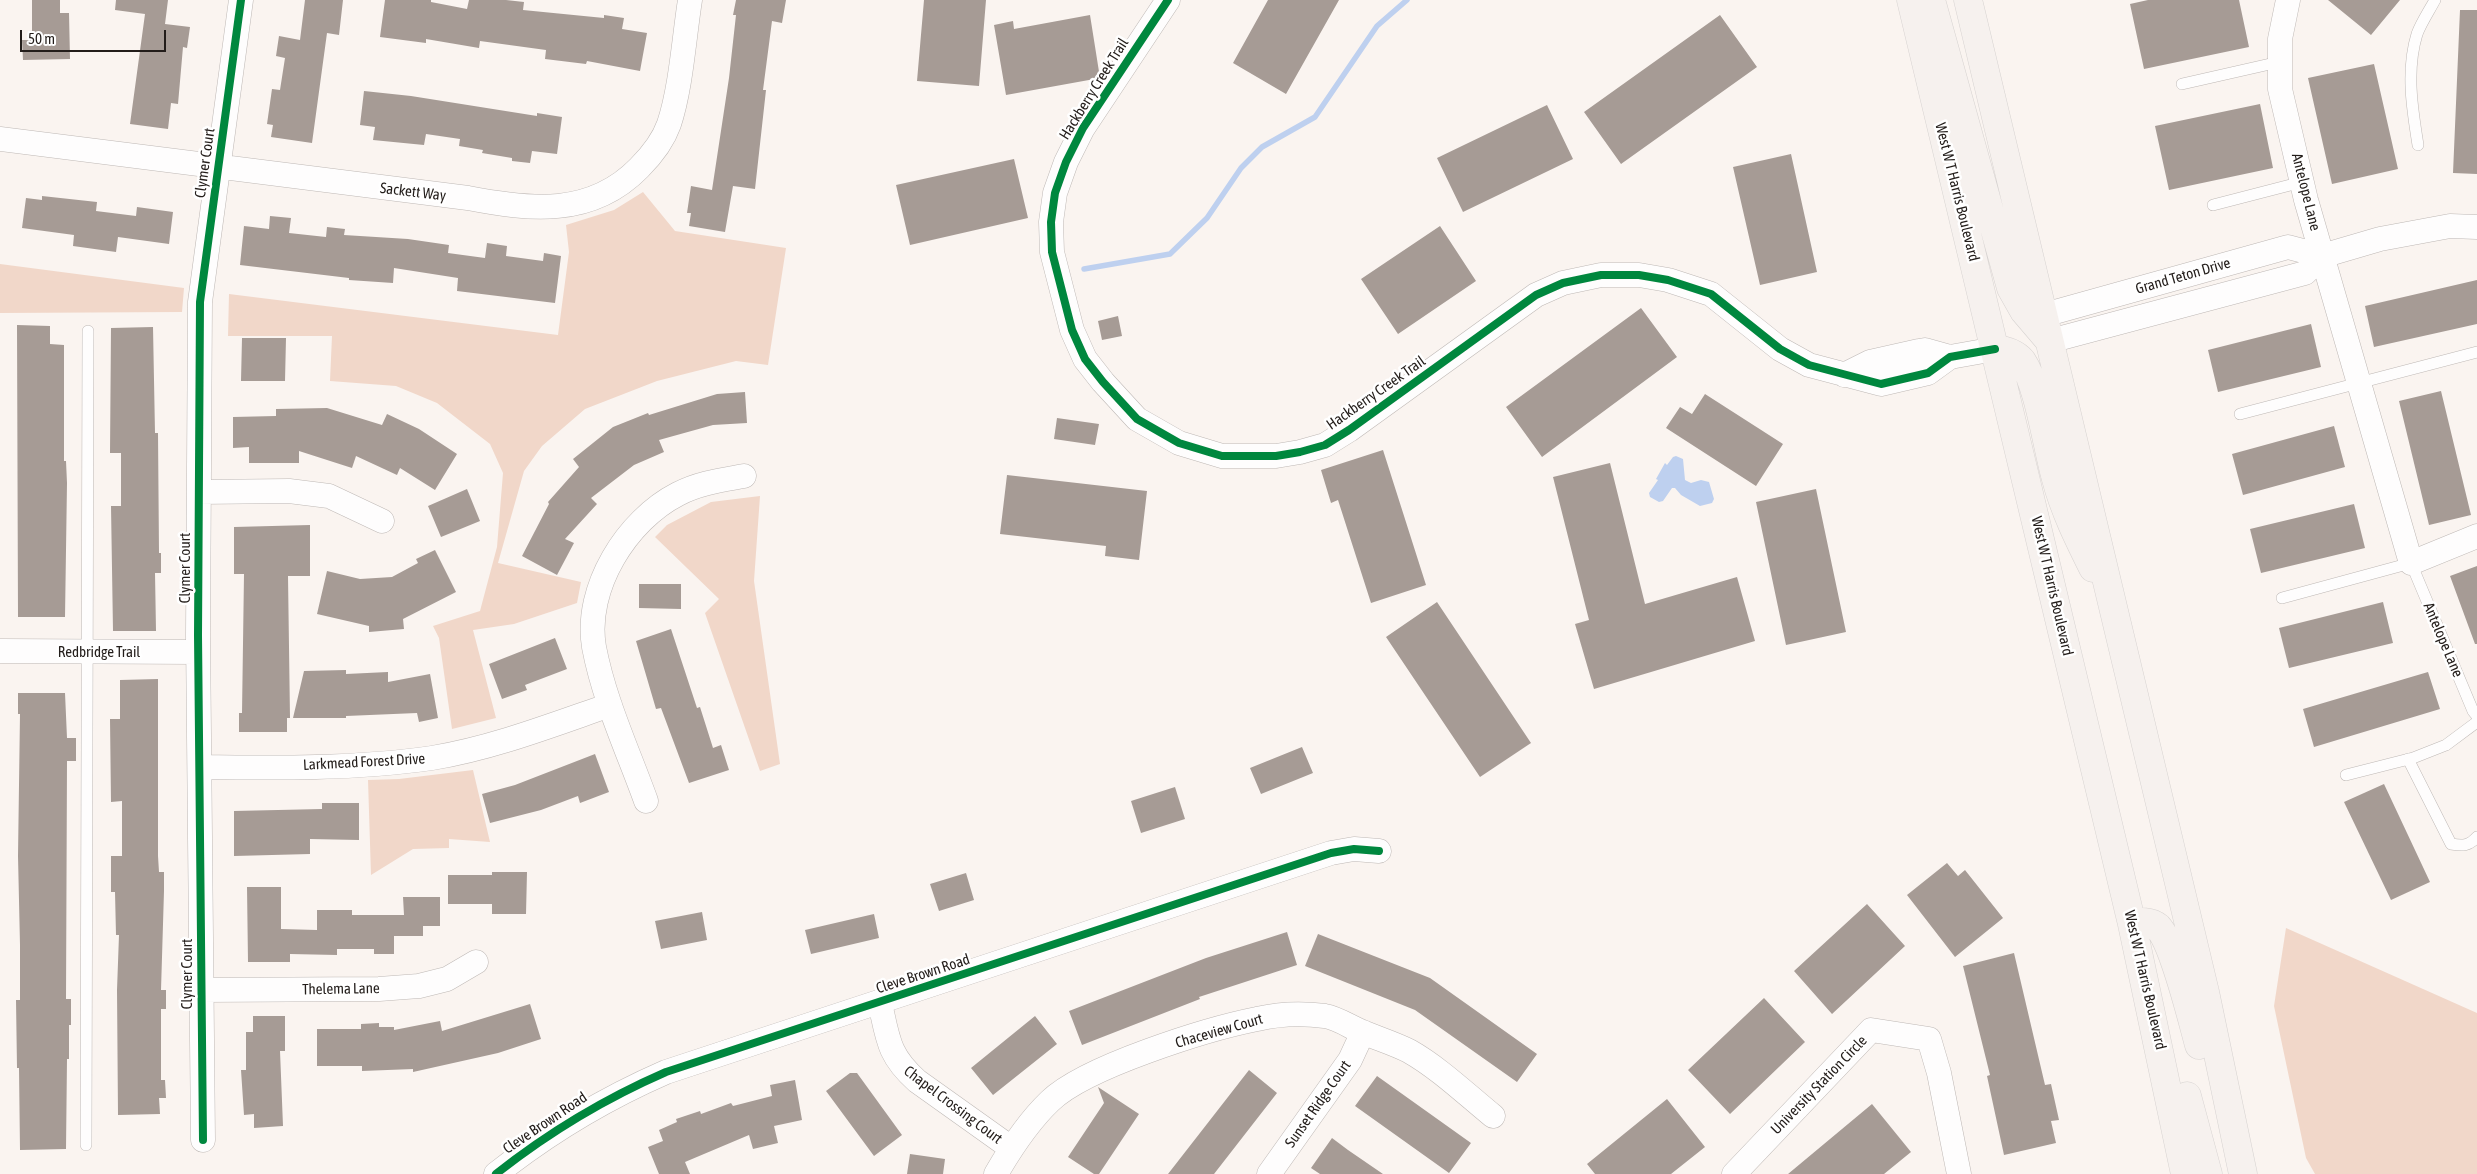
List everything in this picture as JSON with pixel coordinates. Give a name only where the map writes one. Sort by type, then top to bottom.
[{"type":"main road","name":"West W T Harris Boulevard","points":[[1911,0],[2132,924],[2162,1058],[2185,1174]]},
{"type":"main road","points":[[1931,0],[2011,288],[2024,311],[2050,341]]},
{"type":"main road","points":[[1968,0],[2205,992],[2241,1165]]},
{"type":"main road","points":[[1995,349],[2006,350],[2020,359],[2027,370],[2034,391],[2056,482],[2079,542],[2114,609]]},
{"type":"main road","points":[[2132,924],[2142,921],[2157,927],[2170,950],[2217,1108],[2241,1165]]},
{"type":"main road","points":[[2162,1058],[2182,1079],[2208,1174]]},
{"type":"street","name":"Clymer Court","points":[[203,1140],[198,652],[200,302],[241,0]]},
{"type":"street","name":"Sackett Way","points":[[0,140],[528,207],[570,204],[594,198],[616,188],[648,159],[663,137],[669,124],[675,98],[690,0]]},
{"type":"street","name":"Hackberry Creek Trail","points":[[1168,0],[1083,128],[1066,162],[1056,193],[1051,222],[1054,260],[1072,330],[1085,358],[1103,382],[1137,419],[1179,444],[1222,456],[1276,456],[1325,445],[1349,430],[1536,295],[1563,283],[1601,274],[1653,277],[1711,294],[1780,349],[1809,365],[1881,384],[1928,373],[1950,357],[1995,349]]},
{"type":"street","name":"Antelope Lane","points":[[2288,0],[2280,39],[2280,89],[2322,256],[2360,381],[2411,562]]},
{"type":"street","name":"Grand Teton Drive","points":[[2044,315],[2288,247],[2322,256],[2419,231],[2450,226],[2477,226]]},
{"type":"street","name":"Grand Teton Drive","points":[[2050,341],[2305,273],[2322,256]]},
{"type":"street","points":[[646,801],[610,705],[594,646],[592,616],[600,589],[619,550],[652,511],[677,494],[692,487],[744,476]]},
{"type":"street","points":[[199,492],[288,491],[328,496],[382,521]]},
{"type":"street","points":[[2411,562],[2477,536]]},
{"type":"street","name":"Redbridge Trail","points":[[0,651],[198,652]]},
{"type":"street","name":"Larkmead Forest Drive","points":[[200,767],[374,764],[432,758],[514,738],[610,705]]},
{"type":"street","name":"Cleve Brown Road","points":[[496,1174],[564,1124],[618,1093],[666,1072],[729,1049],[880,1003],[1331,853],[1354,849],[1379,851]]},
{"type":"street","name":"Thelema Lane","points":[[201,990],[379,989],[419,986],[447,979],[476,962]]},
{"type":"street","name":"Chapel Crossing Court","points":[[880,1003],[890,1046],[894,1057],[904,1070],[1011,1148]]},
{"type":"street","name":"Chaceview Court","points":[[996,1174],[1011,1148],[1051,1100],[1076,1082],[1141,1055],[1212,1031],[1259,1018],[1299,1014],[1326,1016],[1410,1052],[1493,1116]]},
{"type":"street","name":"University Station Circle","points":[[1734,1174],[1872,1030],[1929,1039],[1939,1073],[1959,1174]]},
{"type":"street","name":"Sunset Ridge Court","points":[[1268,1174],[1350,1060],[1363,1032]]},
{"type":"lane","points":[[2418,145],[2413,114],[2410,66],[2418,33],[2435,0]]},
{"type":"lane","points":[[2182,84],[2279,62]]},
{"type":"lane","points":[[2212,204],[2302,182]]},
{"type":"lane","points":[[86,1145],[88,331]]},
{"type":"lane","points":[[2240,414],[2360,381],[2477,352]]},
{"type":"lane","points":[[2282,598],[2411,562]]},
{"type":"lane","name":"Antelope Lane","points":[[2411,562],[2438,632],[2473,711],[2477,716]]},
{"type":"lane","points":[[2346,775],[2408,759],[2446,745],[2477,722]]},
{"type":"lane","points":[[2408,759],[2451,844],[2462,846],[2471,844],[2477,837]]},
{"type":"shaded area","points":[[643,192],[675,231],[786,248],[768,365],[736,361],[657,381],[585,409],[542,446],[524,471],[498,563],[581,582],[577,603],[514,624],[473,630],[496,718],[452,729],[439,638],[433,626],[480,611],[497,547],[503,473],[490,444],[437,403],[396,386],[330,381],[332,336],[228,336],[229,294],[558,335],[569,252],[566,225],[614,210]]},
{"type":"shaded area","points":[[0,264],[184,288],[182,312],[0,313]]},
{"type":"shaded area","points":[[760,496],[754,581],[780,764],[760,771],[705,613],[719,599],[655,537],[667,525],[711,502]]},
{"type":"shaded area","points":[[473,770],[490,842],[449,839],[449,848],[413,849],[371,875],[368,780],[399,779]]},
{"type":"shaded area","points":[[2286,928],[2477,1013],[2477,1174],[2315,1174],[2306,1158],[2274,1006]]},
{"type":"water","points":[[1676,456],[1683,459],[1685,480],[1691,483],[1701,480],[1709,482],[1714,499],[1712,503],[1700,506],[1681,495],[1675,488],[1672,488],[1663,501],[1659,502],[1650,497],[1649,493],[1658,480],[1656,479],[1665,463],[1667,465]]},
{"type":"building","points":[[32,0],[60,0],[60,13],[69,13],[70,59],[23,60],[22,40],[32,40]]},
{"type":"building","points":[[116,0],[168,0],[165,24],[190,27],[187,48],[183,47],[178,104],[171,103],[168,129],[130,124],[145,14],[115,10]]},
{"type":"building","points":[[305,0],[343,0],[339,35],[327,33],[312,143],[271,137],[273,125],[267,124],[272,89],[280,90],[285,58],[276,56],[279,36],[300,40]]},
{"type":"building","points":[[385,0],[431,0],[431,2],[467,9],[469,0],[506,0],[524,2],[523,10],[604,18],[604,15],[624,18],[622,29],[647,33],[640,71],[587,61],[586,64],[545,59],[546,50],[480,41],[479,48],[426,39],[426,43],[380,37]]},
{"type":"building","points":[[736,0],[786,0],[782,23],[772,21],[763,90],[766,90],[755,189],[733,186],[725,232],[689,226],[691,213],[687,213],[691,186],[712,190],[729,78],[736,15],[733,15]]},
{"type":"building","points":[[924,0],[986,0],[979,86],[917,81]]},
{"type":"building","points":[[1268,0],[1339,0],[1286,94],[1233,63]]},
{"type":"building","points":[[2148,0],[2239,0],[2249,47],[2144,69],[2130,4]]},
{"type":"building","points":[[2328,0],[2400,0],[2371,35]]},
{"type":"building","points":[[2460,10],[2477,10],[2477,174],[2453,173]]},
{"type":"building","points":[[1090,15],[1100,78],[1006,95],[994,25],[1013,21],[1014,29]]},
{"type":"building","points":[[1720,15],[1757,67],[1621,164],[1584,112]]},
{"type":"building","points":[[2374,64],[2398,169],[2332,184],[2308,78]]},
{"type":"building","points":[[364,91],[411,96],[537,116],[537,113],[562,117],[557,154],[532,151],[530,163],[512,161],[512,158],[482,153],[483,150],[459,146],[460,139],[426,134],[424,145],[373,140],[375,127],[360,125]]},
{"type":"building","points":[[2260,104],[2273,168],[2169,190],[2155,126]]},
{"type":"building","points":[[1547,105],[1573,159],[1463,212],[1437,158]]},
{"type":"building","points":[[1791,154],[1817,272],[1760,285],[1733,167]]},
{"type":"building","points":[[1014,159],[1028,218],[910,245],[896,185]]},
{"type":"building","points":[[42,196],[97,202],[96,211],[136,216],[137,207],[173,212],[169,244],[118,237],[116,252],[73,246],[74,235],[22,228],[26,198],[42,200]]},
{"type":"building","points":[[270,216],[291,218],[289,233],[326,237],[327,227],[345,229],[344,235],[408,239],[449,245],[448,253],[485,258],[487,243],[507,246],[506,256],[543,261],[544,253],[561,256],[555,303],[457,291],[458,278],[394,268],[393,283],[349,280],[349,278],[240,265],[244,226],[269,229]]},
{"type":"building","points":[[1440,226],[1476,281],[1398,334],[1361,279]]},
{"type":"building","points":[[2477,280],[2477,324],[2374,347],[2365,306]]},
{"type":"building","points":[[1641,308],[1677,357],[1542,457],[1506,407]]},
{"type":"building","points":[[1118,316],[1122,336],[1102,340],[1098,321]]},
{"type":"building","points":[[2311,324],[2321,367],[2218,392],[2208,350]]},
{"type":"building","points":[[17,325],[50,326],[50,344],[64,345],[64,461],[66,461],[67,483],[65,617],[18,617]]},
{"type":"building","points":[[153,327],[155,433],[158,433],[159,553],[161,553],[161,573],[155,573],[156,631],[113,631],[111,506],[121,506],[121,453],[110,453],[111,328]]},
{"type":"building","points":[[242,338],[286,338],[285,381],[241,381]]},
{"type":"building","points":[[2441,391],[2471,515],[2429,525],[2399,401]]},
{"type":"building","points":[[745,392],[747,423],[713,425],[659,440],[664,452],[634,465],[591,498],[597,504],[565,539],[574,543],[557,575],[522,556],[549,504],[548,502],[579,467],[573,459],[613,427],[648,413],[649,415],[717,394]]},
{"type":"building","points":[[1705,394],[1783,444],[1756,486],[1666,428],[1680,407],[1692,414]]},
{"type":"building","points":[[327,408],[382,425],[387,414],[419,429],[457,454],[435,490],[400,468],[397,475],[356,456],[352,468],[299,451],[299,463],[249,463],[249,447],[233,448],[233,417],[276,416],[276,409]]},
{"type":"building","points":[[1057,418],[1099,424],[1095,445],[1054,439]]},
{"type":"building","points":[[2334,426],[2345,467],[2243,495],[2232,454]]},
{"type":"building","points":[[1383,450],[1426,585],[1371,603],[1338,500],[1331,503],[1321,470]]},
{"type":"building","points":[[1610,463],[1645,604],[1737,577],[1755,641],[1594,689],[1575,624],[1589,620],[1553,477]]},
{"type":"building","points":[[1007,475],[1147,491],[1139,560],[1105,556],[1106,546],[1000,534]]},
{"type":"building","points":[[467,489],[480,521],[441,537],[428,506]]},
{"type":"building","points":[[1816,489],[1846,632],[1786,645],[1756,502]]},
{"type":"building","points":[[2354,504],[2365,548],[2261,573],[2250,529]]},
{"type":"building","points":[[310,525],[310,576],[288,576],[290,718],[287,718],[287,732],[239,732],[239,713],[242,713],[244,574],[234,574],[234,527]]},
{"type":"building","points":[[435,550],[456,592],[403,619],[404,629],[369,632],[369,626],[317,614],[327,571],[360,579],[392,577],[418,563],[416,559]]},
{"type":"building","points":[[2477,566],[2477,644],[2475,644],[2450,576]]},
{"type":"building","points":[[639,584],[681,584],[681,609],[639,608]]},
{"type":"building","points":[[1437,602],[1531,743],[1480,777],[1386,637]]},
{"type":"building","points":[[2383,602],[2393,643],[2289,668],[2279,628]]},
{"type":"building","points":[[671,629],[697,708],[700,707],[713,748],[721,745],[729,770],[689,783],[661,708],[656,709],[636,641]]},
{"type":"building","points":[[555,638],[567,669],[525,685],[527,690],[502,699],[489,664]]},
{"type":"building","points":[[346,670],[346,674],[388,672],[388,682],[430,674],[438,718],[419,722],[417,713],[346,716],[346,718],[293,718],[304,671]]},
{"type":"building","points":[[2428,672],[2440,709],[2314,747],[2303,709]]},
{"type":"building","points":[[158,679],[158,856],[159,872],[164,872],[161,990],[166,990],[166,1009],[161,1009],[161,1080],[165,1080],[166,1098],[159,1098],[160,1114],[118,1115],[117,990],[119,935],[116,935],[115,892],[111,892],[111,856],[122,856],[122,801],[111,802],[110,719],[120,719],[120,680]]},
{"type":"building","points":[[18,693],[65,693],[67,738],[76,738],[76,761],[67,761],[66,999],[71,999],[71,1025],[69,1025],[69,1059],[67,1059],[66,1149],[20,1150],[16,1000],[20,1000],[18,856],[20,714],[18,714]]},
{"type":"building","points":[[1302,747],[1313,773],[1261,794],[1250,768]]},
{"type":"building","points":[[595,754],[609,792],[580,803],[578,796],[541,810],[490,823],[482,794],[515,785]]},
{"type":"building","points":[[2384,784],[2430,882],[2391,900],[2344,802]]},
{"type":"building","points":[[1175,787],[1185,819],[1141,833],[1131,801]]},
{"type":"building","points":[[322,803],[359,803],[359,840],[310,839],[310,854],[234,856],[234,811],[322,809]]},
{"type":"building","points":[[1947,863],[1958,876],[1965,870],[2003,918],[1955,957],[1907,895]]},
{"type":"building","points":[[492,872],[527,872],[526,914],[492,914],[492,904],[448,904],[448,875],[492,875]]},
{"type":"building","points":[[966,873],[974,900],[939,911],[930,884]]},
{"type":"building","points":[[247,887],[281,887],[281,929],[317,930],[317,910],[352,910],[352,915],[404,915],[403,897],[440,897],[440,926],[423,926],[423,936],[394,936],[394,954],[374,954],[374,949],[337,949],[337,955],[290,954],[290,962],[248,962]]},
{"type":"building","points":[[1867,904],[1905,946],[1832,1014],[1794,971]]},
{"type":"building","points":[[702,912],[707,940],[661,949],[655,921]]},
{"type":"building","points":[[874,914],[879,938],[811,954],[805,930]]},
{"type":"building","points":[[1287,932],[1297,965],[1199,997],[1200,999],[1082,1045],[1069,1011],[1206,958]]},
{"type":"building","points":[[1318,934],[1430,978],[1537,1054],[1517,1082],[1415,1010],[1305,966]]},
{"type":"building","points":[[2014,953],[2045,1085],[2051,1084],[2059,1120],[2051,1121],[2056,1143],[2004,1155],[1987,1076],[1990,1075],[1963,966]]},
{"type":"building","points":[[1764,998],[1805,1042],[1730,1114],[1688,1070]]},
{"type":"building","points":[[530,1004],[541,1039],[498,1053],[413,1072],[413,1069],[362,1071],[362,1066],[317,1066],[317,1029],[361,1029],[361,1024],[379,1023],[379,1027],[394,1027],[394,1030],[440,1021],[442,1031]]},
{"type":"building","points":[[253,1016],[285,1016],[285,1051],[280,1051],[283,1126],[254,1128],[254,1114],[244,1115],[241,1070],[246,1070],[246,1032],[253,1032]]},
{"type":"building","points":[[1035,1016],[1057,1044],[993,1095],[971,1068]]},
{"type":"building","points":[[1249,1070],[1277,1093],[1214,1174],[1168,1174]]},
{"type":"building","points":[[850,1073],[857,1073],[902,1135],[874,1156],[826,1091]]},
{"type":"building","points":[[1377,1076],[1471,1143],[1449,1173],[1355,1106]]},
{"type":"building","points":[[795,1080],[802,1120],[774,1126],[778,1143],[753,1149],[749,1135],[685,1162],[690,1174],[659,1174],[648,1147],[663,1141],[659,1130],[677,1122],[676,1119],[700,1111],[701,1114],[731,1103],[733,1106],[772,1096],[770,1085]]},
{"type":"building","points":[[1098,1087],[1139,1114],[1099,1174],[1094,1174],[1068,1157],[1104,1103]]},
{"type":"building","points":[[1667,1099],[1705,1147],[1671,1174],[1595,1174],[1587,1164]]},
{"type":"building","points":[[1872,1104],[1911,1152],[1884,1174],[1788,1174]]},
{"type":"building","points":[[1332,1138],[1383,1174],[1320,1174],[1311,1168]]},
{"type":"building","points":[[910,1154],[945,1159],[943,1174],[907,1174]]},
{"type":"waterway","points":[[1084,269],[1170,254],[1207,218],[1241,168],[1262,147],[1315,117],[1377,26],[1407,0]]},
{"type":"cycle path","points":[[203,1140],[198,635],[200,302],[241,0]]},
{"type":"cycle path","points":[[1168,0],[1083,128],[1066,162],[1055,193],[1051,222],[1052,252],[1072,330],[1085,359],[1137,419],[1179,443],[1222,456],[1276,456],[1325,445],[1349,430],[1536,295],[1563,283],[1601,275],[1639,275],[1668,280],[1711,294],[1780,349],[1809,365],[1881,384],[1928,373],[1950,357],[1995,349]]},
{"type":"cycle path","points":[[496,1174],[536,1144],[578,1117],[621,1093],[666,1072],[1331,853],[1354,849],[1379,851]]}]
